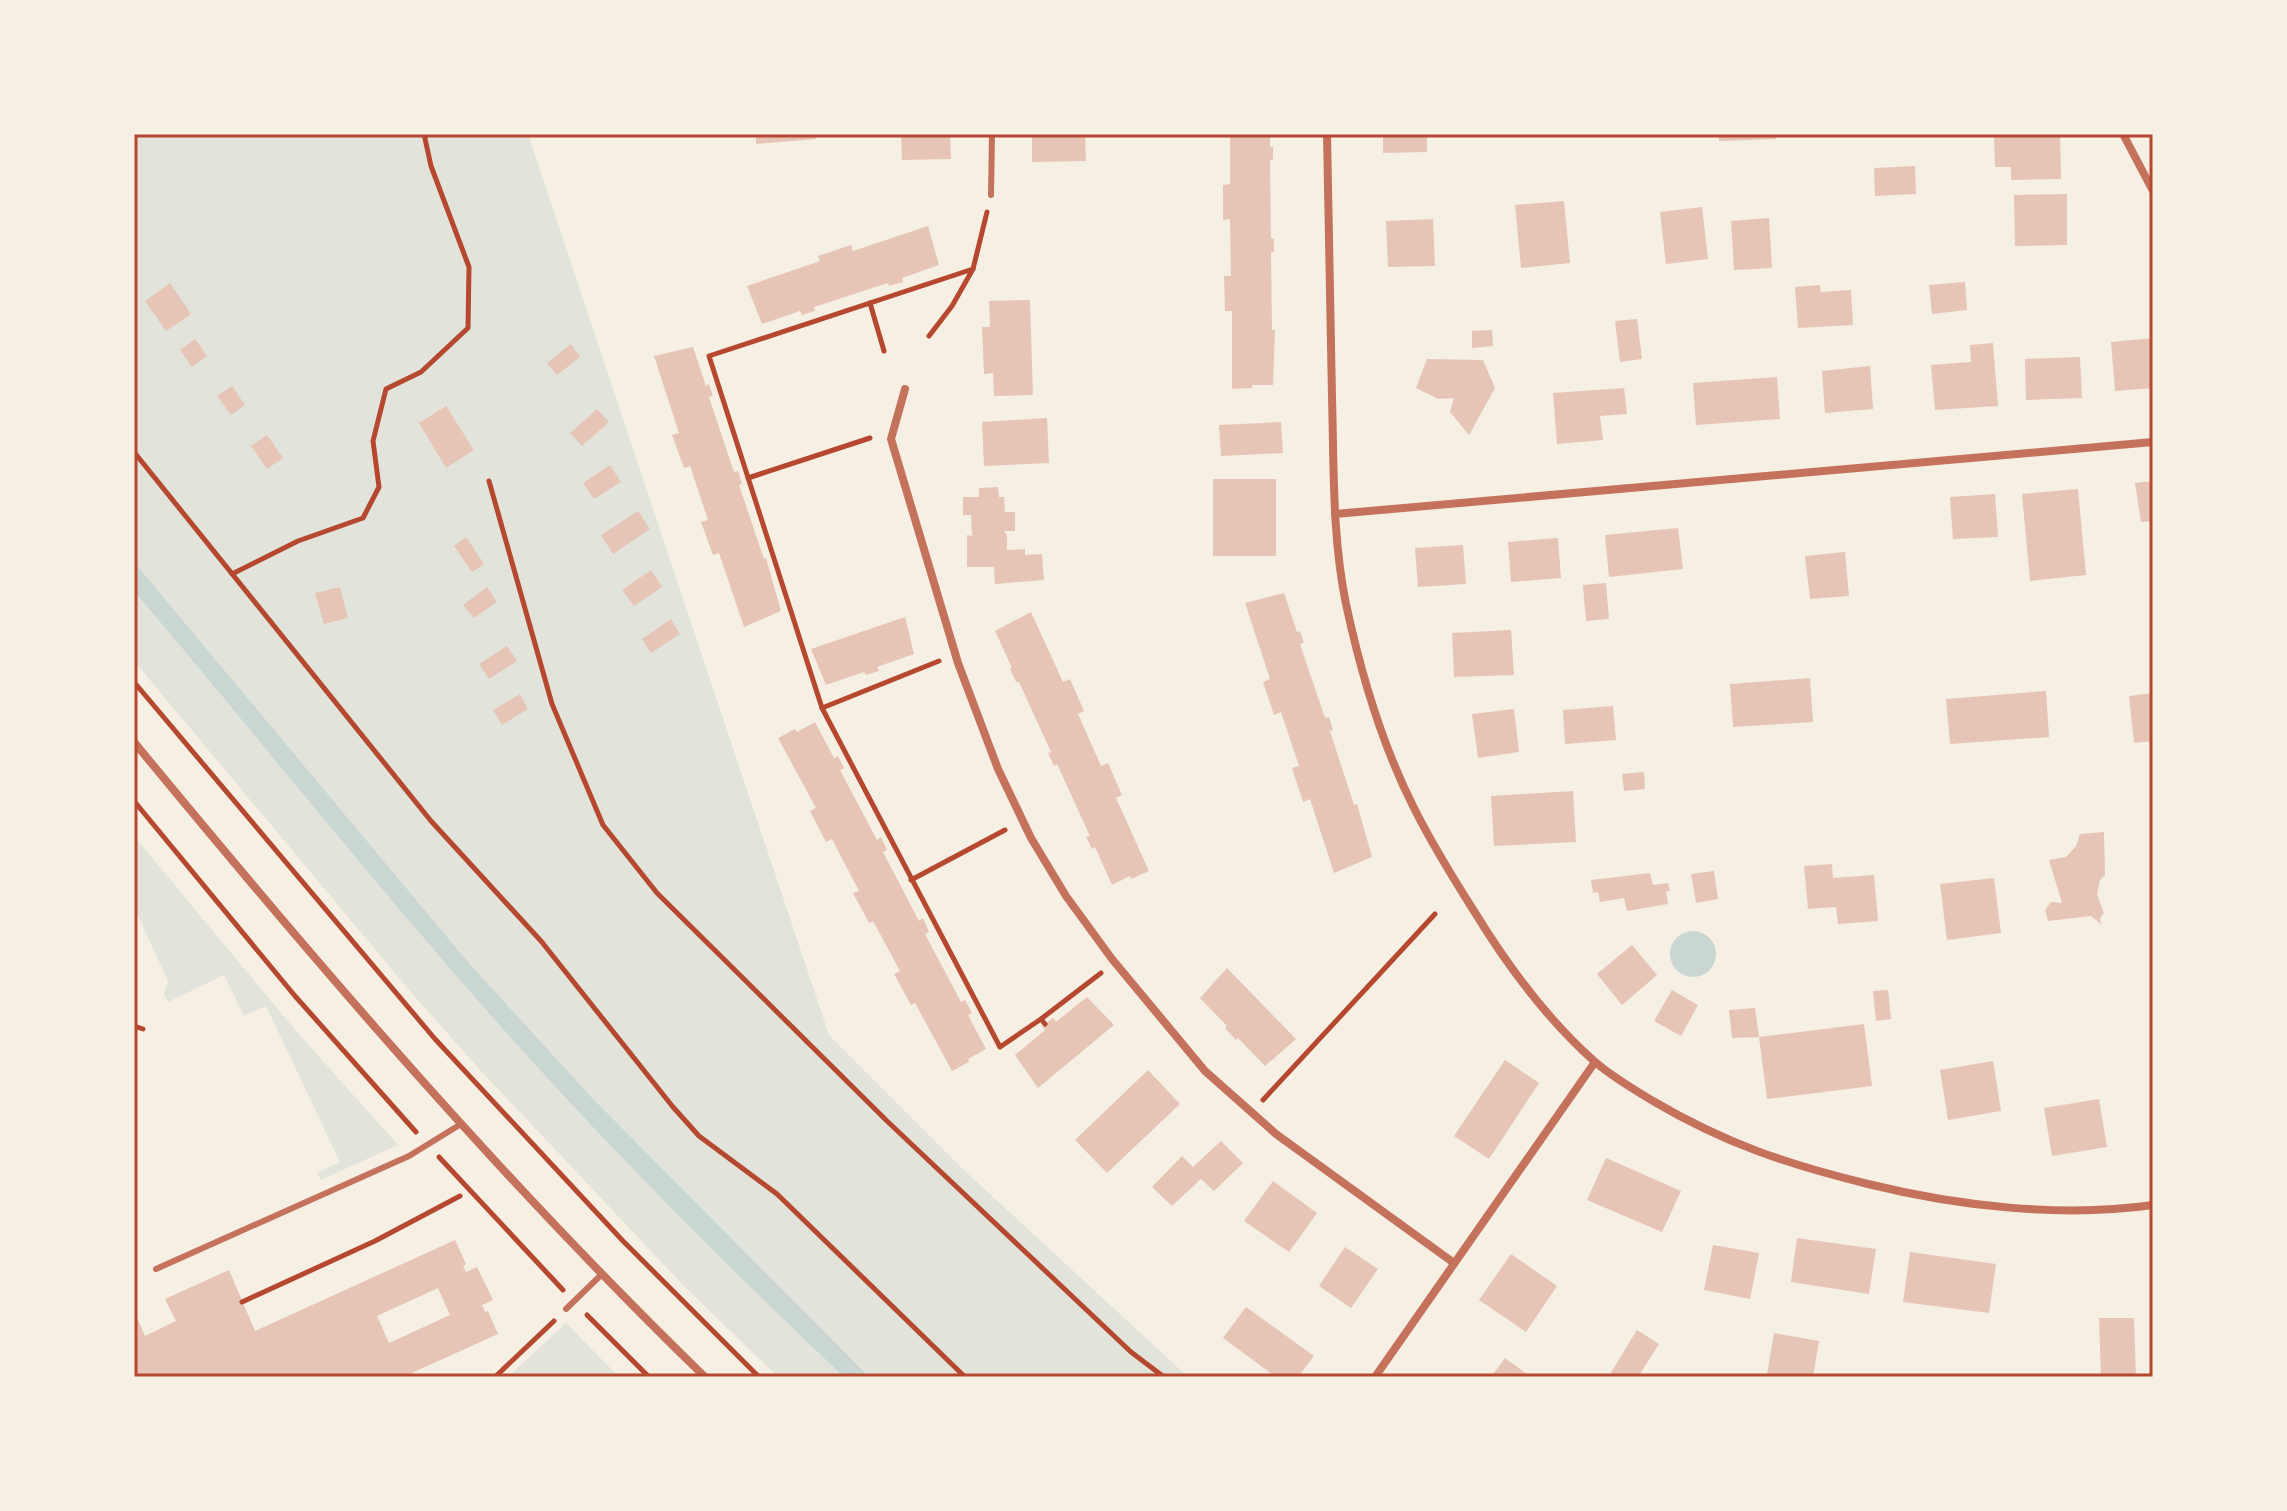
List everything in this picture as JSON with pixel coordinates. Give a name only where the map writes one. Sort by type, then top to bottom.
[{"type":"street","points":[[1327,134],[1335,514],[1345,600],[1363,676],[1412,805],[1441,859],[1511,966],[1595,1062],[1639,1093],[1732,1143],[1794,1165],[1890,1189],[1982,1205],[2105,1209],[2153,1205]]},
{"type":"street","points":[[2123,134],[2153,191]]},
{"type":"street","points":[[905,389],[891,439],[958,663],[998,769],[1031,838],[1066,896],[1112,959],[1205,1071],[1276,1134],[1454,1263]]},
{"type":"street","points":[[1335,514],[2153,442]]},
{"type":"street","points":[[134,742],[262,898],[395,1052],[601,1275],[705,1377]]},
{"type":"street","points":[[1375,1377],[1595,1062]]},
{"type":"lane","points":[[991,195],[992,134]]},
{"type":"lane","points":[[156,1269],[377,1170],[461,1124]]},
{"type":"lane","points":[[566,1309],[601,1275]]},
{"type":"path","points":[[232,574],[298,541],[363,518],[379,487],[373,441],[386,389],[421,372],[468,328],[469,267],[431,166],[424,134]]},
{"type":"path","points":[[929,336],[952,306],[973,269],[991,195]]},
{"type":"path","points":[[973,269],[709,356],[822,708],[1000,1047],[1043,1021],[1101,973]]},
{"type":"path","points":[[870,303],[884,351]]},
{"type":"path","points":[[748,478],[870,438]]},
{"type":"path","points":[[134,452],[431,821],[541,941],[699,1136],[777,1194],[965,1377]]},
{"type":"path","points":[[489,481],[552,704],[603,825],[657,893],[876,1110],[1131,1352],[1164,1377]]},
{"type":"path","points":[[822,708],[942,660]]},
{"type":"path","points":[[134,682],[435,1039],[623,1241],[759,1377]]},
{"type":"path","points":[[134,801],[295,996],[427,1145],[649,1377]]},
{"type":"path","points":[[911,880],[1012,827]]},
{"type":"path","points":[[1262,1101],[1435,914]]},
{"type":"path","points":[[134,1026],[143,1029]]},
{"type":"path","points":[[242,1302],[375,1241],[460,1196]]},
{"type":"path","points":[[495,1377],[566,1309]]},
{"type":"shaded area","points":[[134,134],[528,134],[829,1035],[964,1170],[1188,1377],[778,1377],[684,1286],[409,990],[134,661]]},
{"type":"shaded area","points":[[134,562],[467,961],[592,1098],[869,1377],[844,1377],[648,1184],[506,1033],[134,591]]},
{"type":"shaded area","points":[[134,836],[297,1032],[398,1145],[321,1180],[317,1173],[340,1162],[266,1006],[244,1016],[224,975],[168,1002],[164,994],[168,981],[134,907]]},
{"type":"shaded area","points":[[1693,931],[1709,938],[1716,954],[1709,970],[1693,977],[1677,970],[1670,954],[1677,938]]},
{"type":"shaded area","points":[[566,1323],[619,1377],[583,1377],[580,1374],[577,1377],[508,1377]]},
{"type":"building","points":[[756,134],[815,134],[816,139],[756,144]]},
{"type":"building","points":[[901,134],[950,134],[951,159],[902,160]]},
{"type":"building","points":[[1032,134],[1085,134],[1086,161],[1032,162]]},
{"type":"building","points":[[1230,134],[1270,134],[1270,147],[1273,147],[1273,160],[1270,160],[1274,252],[1271,252],[1272,330],[1275,330],[1273,385],[1232,389],[1232,311],[1225,311],[1224,276],[1231,276],[1230,219],[1223,220],[1223,185],[1230,184]]},
{"type":"building","points":[[1383,134],[1427,134],[1427,152],[1383,153]]},
{"type":"building","points":[[1719,134],[1776,134],[1776,139],[1719,141]]},
{"type":"building","points":[[1994,134],[2060,134],[2061,179],[2011,180],[2011,167],[1995,167]]},
{"type":"building","points":[[1915,166],[1916,194],[1875,196],[1874,168]]},
{"type":"building","points":[[2067,194],[2067,245],[2015,246],[2014,195]]},
{"type":"building","points":[[1564,201],[1570,263],[1521,268],[1515,205]]},
{"type":"building","points":[[1702,207],[1708,259],[1666,264],[1660,212]]},
{"type":"building","points":[[1769,218],[1772,268],[1734,270],[1731,221]]},
{"type":"building","points":[[1433,219],[1435,266],[1388,267],[1386,221]]},
{"type":"building","points":[[928,226],[939,265],[902,278],[903,282],[889,286],[888,283],[814,307],[815,311],[802,315],[800,311],[762,324],[747,286],[820,261],[818,256],[851,245],[853,251]]},
{"type":"building","points":[[1965,282],[1967,310],[1932,314],[1929,285]]},
{"type":"building","points":[[170,283],[191,314],[166,331],[145,301]]},
{"type":"building","points":[[1820,285],[1821,292],[1851,290],[1853,325],[1798,328],[1795,287]]},
{"type":"building","points":[[1030,300],[1033,395],[994,396],[993,373],[984,374],[982,327],[990,327],[989,301]]},
{"type":"building","points":[[1637,319],[1642,359],[1620,362],[1615,321]]},
{"type":"building","points":[[1492,330],[1493,346],[1472,348],[1472,331]]},
{"type":"building","points":[[2153,338],[2153,388],[2115,391],[2111,342]]},
{"type":"building","points":[[195,339],[207,356],[192,367],[180,350]]},
{"type":"building","points":[[1993,343],[1998,406],[1935,410],[1931,365],[1971,362],[1970,345]]},
{"type":"building","points":[[571,344],[580,357],[557,375],[547,363]]},
{"type":"building","points":[[693,347],[706,386],[709,384],[713,396],[709,397],[734,472],[738,471],[742,484],[739,485],[766,558],[781,611],[744,627],[719,553],[713,555],[701,522],[708,520],[690,466],[684,468],[672,435],[679,433],[654,356]]},
{"type":"building","points":[[2080,357],[2082,398],[2026,400],[2025,359]]},
{"type":"building","points":[[1427,359],[1483,360],[1495,388],[1469,435],[1450,412],[1454,398],[1438,399],[1416,388]]},
{"type":"building","points":[[1870,366],[1873,409],[1825,413],[1822,371]]},
{"type":"building","points":[[1777,377],[1780,419],[1696,425],[1693,383]]},
{"type":"building","points":[[232,386],[245,405],[231,415],[217,396]]},
{"type":"building","points":[[1624,388],[1627,414],[1600,416],[1603,440],[1557,444],[1553,393]]},
{"type":"building","points":[[446,406],[474,450],[446,468],[419,423]]},
{"type":"building","points":[[597,409],[609,422],[582,446],[570,433]]},
{"type":"building","points":[[1047,418],[1049,463],[984,466],[982,422]]},
{"type":"building","points":[[1281,422],[1283,453],[1221,456],[1219,425]]},
{"type":"building","points":[[267,435],[283,458],[267,469],[251,446]]},
{"type":"building","points":[[610,465],[621,482],[594,499],[583,483]]},
{"type":"building","points":[[1213,479],[1276,479],[1276,556],[1213,556]]},
{"type":"building","points":[[2153,481],[2153,521],[2141,522],[2135,483]]},
{"type":"building","points":[[998,487],[999,497],[1004,497],[1005,512],[1015,512],[1015,531],[1004,531],[1007,550],[1025,549],[1025,555],[1042,554],[1044,580],[995,584],[994,567],[967,567],[967,535],[972,536],[971,515],[963,515],[963,497],[979,497],[979,488]]},
{"type":"building","points":[[2078,489],[2086,575],[2030,581],[2022,494]]},
{"type":"building","points":[[1995,494],[1998,537],[1953,539],[1950,497]]},
{"type":"building","points":[[638,511],[650,529],[613,554],[601,535]]},
{"type":"building","points":[[1678,528],[1683,569],[1609,577],[1605,535]]},
{"type":"building","points":[[466,537],[484,564],[472,572],[454,546]]},
{"type":"building","points":[[1558,538],[1561,578],[1511,582],[1508,542]]},
{"type":"building","points":[[1463,545],[1466,584],[1418,587],[1415,548]]},
{"type":"building","points":[[1845,552],[1849,596],[1810,599],[1805,556]]},
{"type":"building","points":[[651,570],[662,587],[634,606],[622,590]]},
{"type":"building","points":[[1606,583],[1609,619],[1586,621],[1583,585]]},
{"type":"building","points":[[340,587],[348,618],[324,624],[315,593]]},
{"type":"building","points":[[487,587],[497,602],[474,618],[463,605]]},
{"type":"building","points":[[1284,593],[1297,632],[1300,631],[1304,643],[1300,644],[1325,718],[1329,717],[1333,730],[1330,731],[1354,805],[1357,804],[1372,857],[1334,873],[1310,799],[1303,802],[1292,768],[1299,766],[1281,712],[1274,715],[1263,682],[1270,679],[1245,603]]},
{"type":"building","points":[[1031,612],[1063,682],[1070,679],[1084,711],[1078,714],[1101,766],[1108,763],[1122,795],[1116,798],[1149,871],[1131,879],[1130,876],[1112,885],[1095,847],[1092,849],[1086,837],[1090,836],[1057,764],[1054,766],[1048,753],[1051,752],[995,631]]},
{"type":"building","points":[[905,617],[914,654],[877,667],[879,671],[866,675],[864,672],[826,685],[811,649]]},
{"type":"building","points":[[671,619],[680,634],[651,653],[642,639]]},
{"type":"building","points":[[1511,630],[1514,675],[1454,677],[1452,633]]},
{"type":"building","points":[[507,646],[517,661],[489,679],[479,664]]},
{"type":"building","points":[[1810,678],[1813,722],[1733,727],[1730,684]]},
{"type":"building","points":[[2046,691],[2049,737],[1950,744],[1946,699]]},
{"type":"building","points":[[2153,693],[2153,741],[2134,743],[2129,696]]},
{"type":"building","points":[[520,694],[528,709],[502,725],[493,710]]},
{"type":"building","points":[[1613,706],[1616,740],[1565,744],[1563,710]]},
{"type":"building","points":[[1514,709],[1519,752],[1478,758],[1472,714]]},
{"type":"building","points":[[815,722],[834,758],[838,756],[844,768],[840,770],[877,840],[881,837],[887,850],[883,852],[919,921],[923,918],[929,932],[925,934],[961,1002],[965,1000],[972,1013],[968,1015],[986,1049],[952,1071],[915,1003],[911,1005],[894,974],[900,971],[873,921],[869,923],[853,893],[859,891],[832,839],[826,842],[810,811],[816,808],[778,738]]},
{"type":"building","points":[[1644,772],[1645,789],[1624,791],[1622,774]]},
{"type":"building","points":[[1573,791],[1576,842],[1494,846],[1491,796]]},
{"type":"building","points":[[2104,832],[2105,875],[2100,880],[2097,894],[2104,913],[2100,918],[2101,924],[2091,916],[2048,921],[2045,910],[2051,902],[2062,903],[2049,860],[2066,857],[2076,846],[2080,834]]},
{"type":"building","points":[[1832,864],[1833,878],[1874,875],[1878,921],[1838,924],[1836,907],[1808,909],[1804,866]]},
{"type":"building","points":[[1714,871],[1718,899],[1696,903],[1691,874]]},
{"type":"building","points":[[1650,873],[1653,885],[1668,883],[1668,904],[1627,911],[1624,898],[1600,902],[1598,892],[1593,893],[1591,880]]},
{"type":"building","points":[[1994,878],[2001,933],[1947,940],[1940,884]]},
{"type":"building","points":[[1632,945],[1657,975],[1622,1005],[1597,974]]},
{"type":"building","points":[[1227,968],[1296,1039],[1265,1066],[1238,1038],[1236,1040],[1200,998]]},
{"type":"building","points":[[1672,990],[1698,1005],[1681,1036],[1654,1021]]},
{"type":"building","points":[[1888,990],[1891,1019],[1876,1021],[1873,991]]},
{"type":"building","points":[[1087,997],[1114,1025],[1038,1088],[1015,1055],[1045,1030],[1042,1026],[1053,1018],[1056,1022]]},
{"type":"building","points":[[1755,1008],[1759,1037],[1732,1038],[1729,1010]]},
{"type":"building","points":[[1864,1024],[1872,1086],[1767,1099],[1759,1037]]},
{"type":"building","points":[[1505,1060],[1539,1083],[1489,1159],[1454,1136]]},
{"type":"building","points":[[1993,1061],[2001,1111],[1948,1120],[1940,1070]]},
{"type":"building","points":[[1148,1070],[1180,1104],[1107,1173],[1075,1140]]},
{"type":"building","points":[[2099,1099],[2107,1147],[2052,1156],[2044,1108]]},
{"type":"building","points":[[1221,1141],[1243,1163],[1214,1191],[1201,1179],[1172,1206],[1152,1187],[1182,1156],[1193,1167]]},
{"type":"building","points":[[1606,1158],[1681,1191],[1662,1232],[1587,1200]]},
{"type":"building","points":[[1273,1181],[1317,1213],[1289,1252],[1244,1221]]},
{"type":"building","points":[[1797,1238],[1876,1249],[1869,1294],[1791,1282]]},
{"type":"building","points":[[455,1240],[466,1264],[463,1266],[466,1272],[477,1267],[493,1300],[482,1305],[498,1334],[403,1377],[134,1377],[134,1311],[145,1336],[176,1321],[165,1299],[229,1270],[255,1331]],"holes":[[[438,1288],[450,1315],[389,1343],[377,1316]]]},
{"type":"building","points":[[1713,1245],[1759,1253],[1750,1299],[1704,1290]]},
{"type":"building","points":[[1345,1247],[1378,1269],[1351,1308],[1319,1286]]},
{"type":"building","points":[[1910,1252],[1996,1264],[1989,1313],[1903,1302]]},
{"type":"building","points":[[1511,1254],[1557,1286],[1526,1332],[1479,1300]]},
{"type":"building","points":[[1246,1307],[1314,1356],[1298,1377],[1276,1377],[1223,1338]]},
{"type":"building","points":[[2099,1318],[2134,1318],[2136,1377],[2101,1377]]},
{"type":"building","points":[[1637,1330],[1659,1344],[1638,1377],[1614,1377],[1610,1374]]},
{"type":"building","points":[[1774,1333],[1819,1341],[1813,1377],[1767,1374]]},
{"type":"building","points":[[1505,1358],[1531,1377],[1491,1377]]}]
